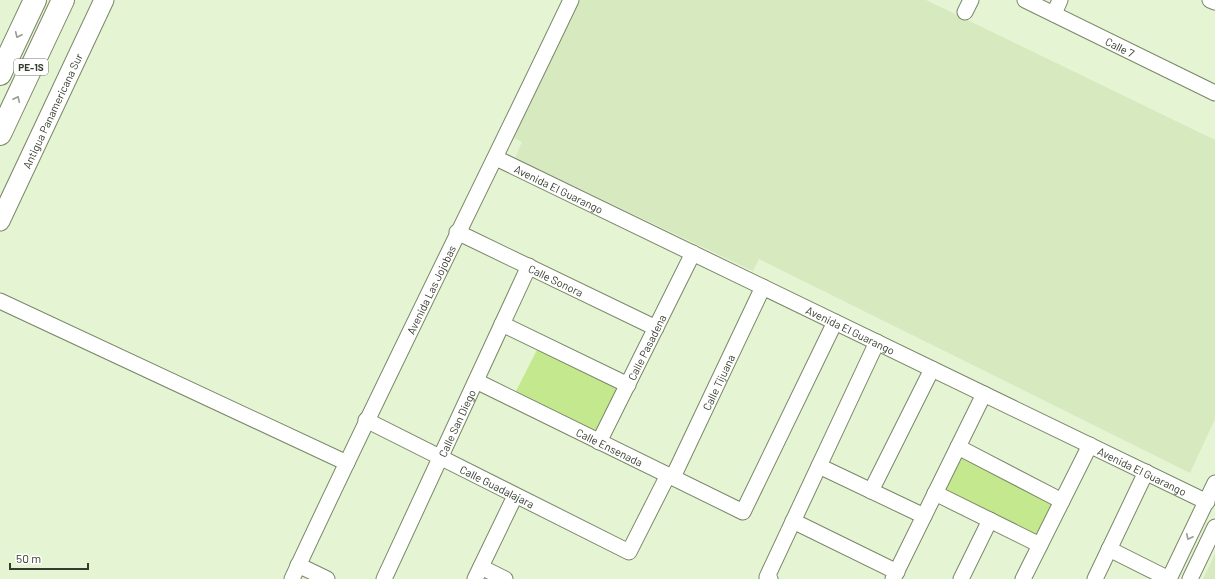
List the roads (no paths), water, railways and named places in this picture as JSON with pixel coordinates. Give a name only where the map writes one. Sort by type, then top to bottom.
[{"type":"highway","name":"PE-1S","points":[[0,74],[34,0]]},
{"type":"highway","name":"PE-1S","points":[[0,134],[63,0]]},
{"type":"main road","name":"Antigua Panamericana Sur","points":[[0,221],[104,0]]},
{"type":"street","name":"Avenida Las Jojobas","points":[[292,579],[366,420],[457,232],[496,158],[571,0]]},
{"type":"street","name":"Calle 7","points":[[1025,0],[1215,93]]},
{"type":"street","points":[[1054,14],[1060,0]]},
{"type":"street","points":[[1210,0],[1215,2]]},
{"type":"street","name":"Avenida El Guarango","points":[[496,158],[1146,472],[1211,500]]},
{"type":"street","name":"Calle Sonora","points":[[457,232],[656,328]]},
{"type":"street","name":"Calle Pasadena","points":[[599,442],[693,253]]},
{"type":"street","name":"Calle San Diego","points":[[384,579],[529,266]]},
{"type":"street","name":"Calle Tijuana","points":[[629,552],[670,476],[763,287]]},
{"type":"street","points":[[0,301],[347,463]]},
{"type":"street","name":"Calle Ensenada","points":[[476,381],[743,512],[835,322]]},
{"type":"street","points":[[502,324],[628,385]]},
{"type":"street","points":[[770,579],[767,577],[877,342]]},
{"type":"street","points":[[871,491],[932,369]]},
{"type":"street","points":[[793,522],[895,575],[984,394]]},
{"type":"street","name":"Calle Guadalajara","points":[[366,420],[629,552]]},
{"type":"street","points":[[1023,579],[1090,445]]},
{"type":"street","points":[[958,447],[1062,501]]},
{"type":"street","points":[[819,466],[924,516]]},
{"type":"street","points":[[1095,579],[1146,472]]},
{"type":"street","points":[[935,493],[1040,545]]},
{"type":"street","points":[[505,579],[478,573],[516,496]]},
{"type":"street","points":[[1109,549],[1169,579],[1211,500]]},
{"type":"street","points":[[961,579],[990,520]]},
{"type":"street","points":[[1190,579],[1215,527]]},
{"type":"street","points":[[298,565],[327,579]]}]
